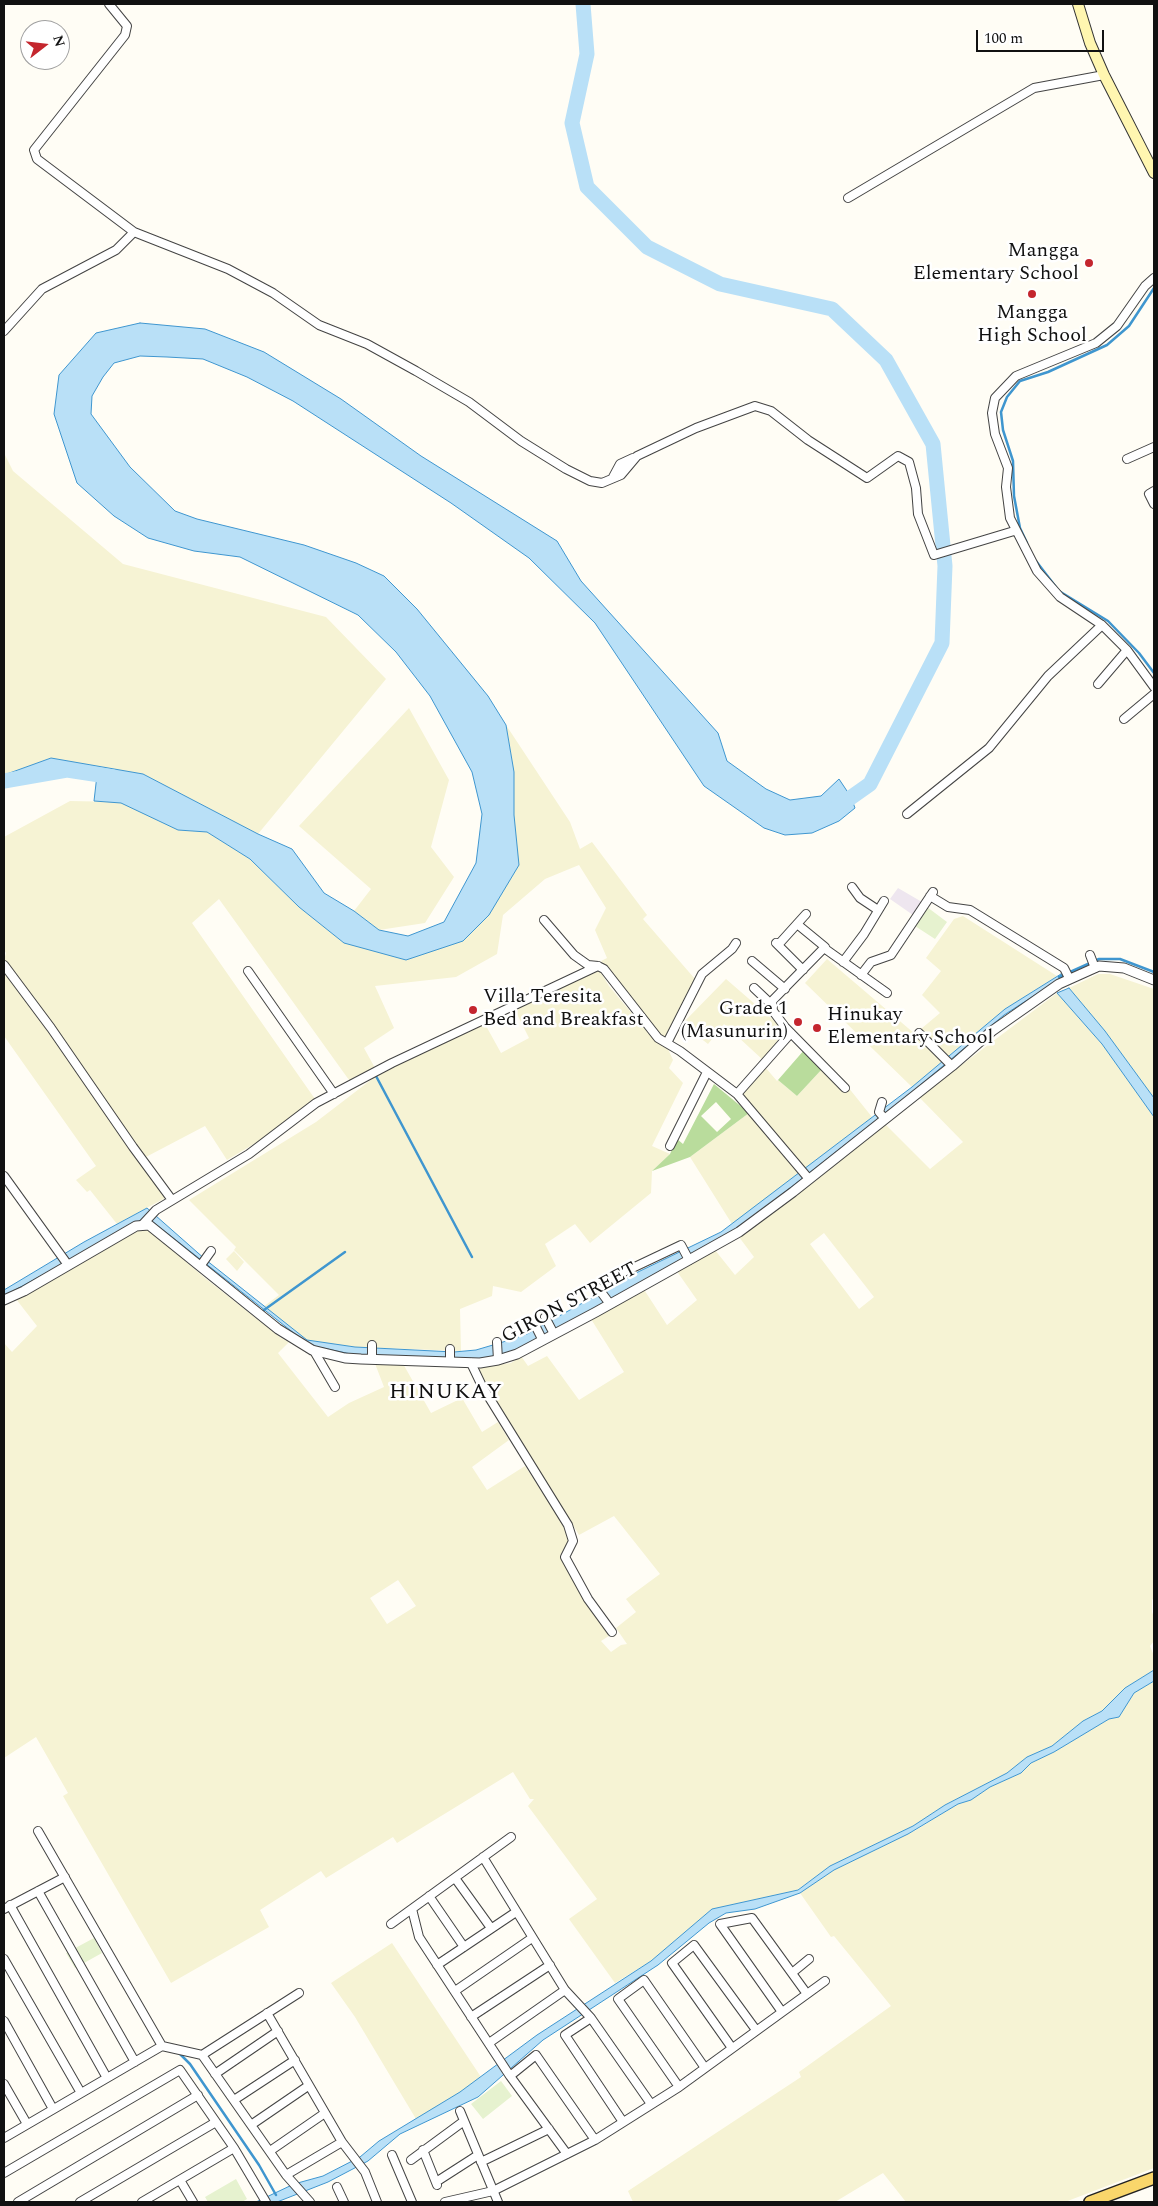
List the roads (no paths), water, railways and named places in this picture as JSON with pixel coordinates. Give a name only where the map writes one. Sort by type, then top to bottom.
[{"type":"main road","points":[[1078,4],[1090,43],[1104,75],[1154,173]]},
{"type":"main road","points":[[1090,2202],[1154,2178]]},
{"type":"street","points":[[109,4],[127,26],[126,35],[34,150],[37,159],[134,232],[228,269],[273,293],[319,325],[367,344],[416,370],[469,402],[521,441],[566,469],[590,481],[602,483],[613,476],[621,475],[637,456],[696,428],[755,406],[771,411],[808,440],[867,478],[898,456],[908,462],[916,488],[918,514],[934,555],[1014,530]]},
{"type":"street","points":[[848,198],[1034,88],[1104,75]]},
{"type":"street","points":[[4,330],[42,289],[116,250],[134,232]]},
{"type":"street","points":[[1154,278],[1145,286],[1117,326],[1096,343],[1016,376],[996,398],[992,413],[995,434],[1008,468],[1006,487],[1010,518],[1014,530],[1036,571],[1060,597],[1102,625],[1150,671],[1154,687]]},
{"type":"street","points":[[1127,459],[1154,447]]},
{"type":"street","points":[[1154,490],[1149,494],[1154,504]]},
{"type":"street","points":[[907,814],[989,748],[1048,676],[1102,625]]},
{"type":"street","points":[[1098,684],[1127,650]]},
{"type":"street","points":[[1124,719],[1154,694]]},
{"type":"street","points":[[852,887],[860,898],[878,910]]},
{"type":"street","points":[[861,975],[871,962],[891,955],[932,894],[948,907],[970,910],[1064,968],[1069,978]]},
{"type":"street","points":[[843,962],[884,901]]},
{"type":"street","points":[[803,970],[776,944],[806,914]]},
{"type":"street","points":[[544,920],[574,955],[588,965],[604,969],[658,1038],[737,1094],[806,1175]]},
{"type":"street","points":[[797,924],[824,947]]},
{"type":"street","points":[[667,1043],[702,974],[732,949],[736,943]]},
{"type":"street","points":[[845,1088],[791,1033],[774,1011],[772,1001],[824,948],[888,993]]},
{"type":"street","points":[[1090,955],[1095,968],[1124,968],[1154,980]]},
{"type":"street","points":[[752,961],[785,989]]},
{"type":"street","points":[[4,965],[52,1028],[132,1147],[172,1200]]},
{"type":"street","points":[[4,1300],[24,1291],[66,1261],[146,1221],[156,1210],[249,1154],[316,1103],[392,1062],[598,966]]},
{"type":"street","name":"GIRON STREET","points":[[146,1221],[158,1232],[203,1262],[278,1329],[314,1351],[345,1358],[450,1359],[471,1363],[517,1354],[687,1256],[739,1232],[806,1175],[992,1030],[1059,984],[1095,968]]},
{"type":"street","points":[[248,971],[334,1094]]},
{"type":"street","points":[[754,988],[773,1006]]},
{"type":"street","points":[[737,1094],[791,1033]]},
{"type":"street","points":[[919,1033],[949,1062]]},
{"type":"street","points":[[670,1146],[707,1072]]},
{"type":"street","points":[[882,1102],[882,1115]]},
{"type":"street","points":[[4,1176],[66,1261]]},
{"type":"street","points":[[624,1272],[681,1245],[687,1256]]},
{"type":"street","points":[[203,1262],[211,1251]]},
{"type":"street","points":[[600,1291],[608,1303]]},
{"type":"street","points":[[546,1320],[553,1332]]},
{"type":"street","points":[[536,1329],[542,1338]]},
{"type":"street","points":[[497,1342],[498,1358]]},
{"type":"street","points":[[372,1345],[372,1358]]},
{"type":"street","points":[[450,1349],[450,1359]]},
{"type":"street","points":[[314,1351],[335,1387]]},
{"type":"street","points":[[471,1363],[482,1386],[568,1525],[573,1541],[565,1558],[588,1599],[612,1632]]},
{"type":"street","points":[[38,1831],[162,2046]]},
{"type":"street","points":[[391,1924],[511,1837]]},
{"type":"street","points":[[483,1857],[566,1990],[591,2018],[651,2104]]},
{"type":"street","points":[[65,1877],[7,1907],[107,2078]]},
{"type":"street","points":[[455,1878],[491,1928]]},
{"type":"street","points":[[38,1891],[135,2062]]},
{"type":"street","points":[[430,1896],[464,1946]]},
{"type":"street","points":[[412,1909],[419,1937],[510,2076],[568,2154]]},
{"type":"street","points":[[437,1964],[516,1912]]},
{"type":"street","points":[[782,2012],[720,1924],[752,1918],[807,1994]]},
{"type":"street","points":[[454,1991],[532,1938]]},
{"type":"street","points":[[732,2048],[672,1963],[694,1945],[756,2030]]},
{"type":"street","points":[[4,1959],[81,2093]]},
{"type":"street","points":[[792,1974],[809,1959]]},
{"type":"street","points":[[471,2016],[550,1966]]},
{"type":"street","points":[[679,2088],[618,1999],[644,1980],[705,2068]]},
{"type":"street","points":[[444,2202],[493,2191],[595,2140],[679,2088],[825,1981]]},
{"type":"street","points":[[489,2043],[566,1990]]},
{"type":"street","points":[[202,2055],[298,1993]]},
{"type":"street","points":[[267,2013],[342,2142],[365,2172],[377,2202]]},
{"type":"street","points":[[591,2018],[565,2035],[623,2122]]},
{"type":"street","points":[[4,2021],[53,2109]]},
{"type":"street","points":[[215,2074],[278,2031]]},
{"type":"street","points":[[4,2138],[162,2046],[202,2055],[286,2175],[310,2202]]},
{"type":"street","points":[[510,2076],[536,2055],[595,2140]]},
{"type":"street","points":[[234,2100],[295,2060]]},
{"type":"street","points":[[4,2173],[180,2070],[234,2148],[266,2202]]},
{"type":"street","points":[[4,2084],[27,2124]]},
{"type":"street","points":[[251,2124],[308,2086]]},
{"type":"street","points":[[18,2202],[198,2095]]},
{"type":"street","points":[[460,2111],[498,2202]]},
{"type":"street","points":[[270,2151],[325,2113]]},
{"type":"street","points":[[411,2160],[464,2121]]},
{"type":"street","points":[[80,2202],[216,2122]]},
{"type":"street","points":[[423,2150],[437,2184],[480,2158],[549,2129]]},
{"type":"street","points":[[286,2175],[342,2142]]},
{"type":"street","points":[[142,2202],[155,2199],[180,2180],[234,2148]]},
{"type":"street","points":[[392,2155],[412,2202]]},
{"type":"street","points":[[180,2180],[193,2202]]},
{"type":"street","points":[[337,2186],[344,2202]]},
{"type":"water","points":[[140,323],[205,329],[264,352],[341,399],[421,456],[557,541],[581,581],[718,733],[727,761],[766,789],[790,800],[821,796],[839,779],[851,797],[855,808],[839,821],[812,833],[785,835],[764,828],[704,786],[595,623],[529,558],[451,503],[293,401],[247,377],[203,359],[140,356],[114,363],[92,396],[91,414],[130,467],[175,511],[197,519],[304,545],[356,563],[384,576],[417,609],[488,696],[506,725],[514,772],[514,815],[519,865],[489,915],[463,941],[406,960],[344,943],[299,907],[250,859],[207,832],[178,830],[121,803],[94,801],[97,775],[67,770],[4,781],[4,775],[51,758],[143,774],[258,834],[292,849],[324,893],[354,911],[379,930],[408,936],[444,922],[476,863],[482,814],[472,772],[430,696],[396,652],[358,615],[240,557],[194,551],[148,538],[114,516],[77,483],[54,414],[59,375],[96,333]]},
{"type":"water","points":[[1061,974],[1063,977],[1004,1015],[907,1096],[748,1221],[713,1244],[582,1316],[519,1349],[486,1360],[360,1356],[309,1345],[153,1222],[145,1219],[4,1296],[4,1290],[84,1242],[147,1208],[206,1260],[307,1340],[355,1347],[454,1352],[476,1350],[503,1342],[527,1334],[638,1272],[721,1232],[912,1087],[1005,1009]]},
{"type":"water","points":[[1069,988],[1105,1031],[1154,1098],[1154,1117],[1102,1044],[1057,993]]},
{"type":"water","points":[[1154,1670],[1154,1681],[1134,1693],[1119,1717],[1109,1719],[1054,1752],[1031,1763],[1021,1773],[990,1787],[971,1800],[958,1804],[908,1834],[834,1870],[800,1893],[755,1909],[726,1913],[709,1923],[658,1965],[543,2040],[478,2097],[400,2134],[368,2161],[328,2182],[277,2202],[256,2202],[294,2184],[323,2176],[360,2157],[379,2141],[460,2092],[537,2035],[651,1961],[712,1909],[798,1890],[830,1866],[913,1826],[945,1805],[1007,1773],[1027,1757],[1052,1746],[1083,1721],[1102,1711],[1125,1688]]},
{"type":"waterway","points":[[583,4],[587,54],[572,123],[587,187],[647,247],[720,284],[832,309],[886,360],[933,444],[945,566],[942,643],[870,784],[836,808]]},
{"type":"waterway","points":[[1027,543],[1020,528],[1014,496],[1013,461],[1003,430],[1001,412],[1007,397],[1020,381],[1048,372],[1107,345],[1129,326],[1154,288]]},
{"type":"waterway","points":[[1036,561],[1059,591],[1108,621],[1139,653],[1154,673]]},
{"type":"waterway","points":[[4,781],[67,770],[113,777]]},
{"type":"waterway","points":[[1059,977],[1099,959],[1120,959],[1154,972]]},
{"type":"waterway","points":[[376,1076],[472,1257]]},
{"type":"waterway","points":[[264,1310],[345,1252]]},
{"type":"waterway","points":[[180,2054],[190,2064],[259,2165],[276,2195]]},
{"type":"place","name":"Mangga Elementary School","points":[[1089,263]]},
{"type":"place","name":"Mangga High School","points":[[1032,294]]},
{"type":"place","name":"Villa Teresita Bed and Breakfast","points":[[473,1010]]},
{"type":"place","name":"Grade 1 (Masunurin)","points":[[798,1022]]},
{"type":"place","name":"Hinukay Elementary School","points":[[817,1028]]},
{"type":"district","name":"HINUKAY","points":[[446,1394]]}]
